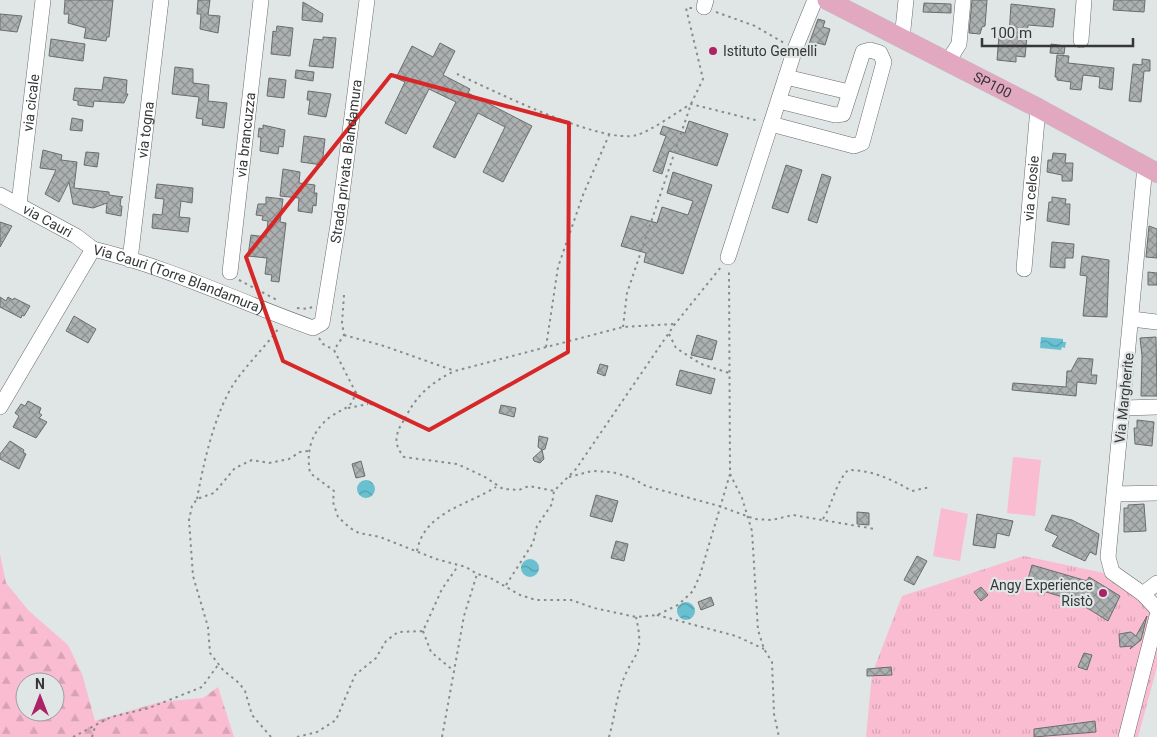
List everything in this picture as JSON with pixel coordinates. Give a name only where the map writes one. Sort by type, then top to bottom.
[{"type":"main road","name":"SP100","points":[[827,0],[1038,108],[1151,169]]},
{"type":"street","name":"via cicale","points":[[19,204],[43,0]]},
{"type":"street","name":"via togna","points":[[130,260],[161,0]]},
{"type":"street","name":"via brancuzza","points":[[230,272],[261,0]]},
{"type":"street","points":[[355,74],[358,0]]},
{"type":"street","name":"Strada privata Blandamura","points":[[322,323],[334,252],[344,145],[367,0]]},
{"type":"street","points":[[728,258],[795,50],[815,0]]},
{"type":"street","points":[[902,39],[906,0]]},
{"type":"street","points":[[947,63],[959,44],[963,0]]},
{"type":"street","points":[[1081,40],[1084,0]]},
{"type":"street","points":[[771,124],[854,146],[862,143],[884,62],[880,53],[870,50],[863,52],[843,114],[836,115],[779,101]]},
{"type":"street","points":[[786,77],[849,92]]},
{"type":"street","name":"via celosie","points":[[1024,269],[1038,108]]},
{"type":"street","points":[[318,296],[344,145]]},
{"type":"street","name":"Via Margherite","points":[[1151,169],[1132,319],[1108,557],[1112,572],[1143,594],[1157,610]]},
{"type":"street","name":"via Cauri","points":[[0,195],[76,236],[92,249]]},
{"type":"street","name":"Via Cauri (Torre Blandamura)","points":[[0,406],[92,249],[288,310],[313,328],[322,323]]},
{"type":"street","points":[[1132,319],[1157,322]]},
{"type":"street","points":[[1124,408],[1157,407]]},
{"type":"street","points":[[1115,494],[1157,493]]},
{"type":"street","points":[[1143,594],[1157,583]]},
{"type":"street","points":[[1126,737],[1157,616]]},
{"type":"path","points":[[623,327],[627,293],[691,104],[703,79],[686,8],[705,3],[755,26],[795,50]]},
{"type":"path","points":[[457,74],[547,114],[610,134],[637,135],[691,104],[771,124]]},
{"type":"path","points":[[546,347],[558,267],[584,195],[610,134]]},
{"type":"path","points":[[506,586],[534,543],[537,526],[552,504],[554,491],[569,477],[675,324],[728,258]]},
{"type":"path","points":[[657,615],[678,604],[693,591],[708,554],[719,506],[730,474],[728,258]]},
{"type":"path","points":[[230,272],[234,278],[288,310],[308,309],[316,304],[318,296]]},
{"type":"path","points":[[334,350],[344,335],[342,324],[344,295]]},
{"type":"path","points":[[271,737],[252,714],[245,692],[239,683],[218,665],[210,653],[208,628],[194,576],[189,520],[192,506],[197,499],[208,451],[218,420],[234,383],[288,310]]},
{"type":"path","points":[[322,323],[319,341],[334,350],[355,391],[364,402],[388,408],[404,420]]},
{"type":"path","points":[[554,491],[529,486],[519,490],[503,490],[496,487],[485,477],[457,464],[404,457],[397,449],[396,440],[410,407],[435,380],[455,371],[623,327],[675,324]]},
{"type":"path","points":[[669,334],[676,348],[701,364],[730,373]]},
{"type":"path","points":[[344,335],[384,346],[455,371]]},
{"type":"path","points":[[348,408],[353,400],[355,391]]},
{"type":"path","points":[[369,404],[348,408],[330,417],[322,426],[308,451],[310,473],[334,491],[333,502],[338,517],[343,523],[359,533],[380,537],[436,560],[489,577],[520,595],[536,600],[552,601],[560,599],[636,617],[657,615],[736,636],[764,649]]},
{"type":"path","points":[[197,499],[214,493],[235,468],[252,460],[269,463],[308,451]]},
{"type":"path","points":[[823,519],[828,511],[839,479],[848,470],[864,470],[894,480],[912,491],[930,487]]},
{"type":"path","points":[[569,477],[592,471],[612,472],[646,486],[719,506],[755,519],[763,520],[788,515],[823,519],[875,529]]},
{"type":"path","points":[[730,474],[748,515],[753,536],[758,630],[764,649],[772,662],[774,714],[779,737]]},
{"type":"path","points":[[417,551],[420,538],[428,526],[442,515],[496,487]]},
{"type":"path","points":[[454,671],[431,652],[424,631],[442,589],[459,566]]},
{"type":"path","points":[[442,737],[464,616],[477,574]]},
{"type":"path","points":[[609,737],[622,682],[638,656],[640,644],[636,617]]},
{"type":"path","points":[[297,737],[317,732],[336,720],[355,675],[376,658],[386,640],[398,632],[424,631]]},
{"type":"path","points":[[73,737],[112,717],[165,702],[202,687],[218,665]]},
{"type":"path","points":[[92,737],[95,726]]},
{"type":"highlighted area","points":[[391,75],[569,123],[568,352],[429,430],[283,361],[246,257]]},
{"type":"green space","points":[[1013,457],[1041,460],[1035,516],[1007,513]]},
{"type":"green space","points":[[941,508],[968,514],[960,561],[933,556]]},
{"type":"green space","points":[[0,554],[6,583],[29,611],[68,645],[82,674],[95,721],[160,702],[203,698],[218,687],[234,737],[0,737]]},
{"type":"green space","points":[[1024,556],[1104,573],[1146,603],[1157,616],[1157,667],[1138,737],[866,737],[872,674],[902,596]]},
{"type":"green space","points":[[1029,563],[1080,578],[1073,602],[1022,587]]},
{"type":"water","points":[[1041,337],[1063,339],[1063,342],[1066,342],[1065,348],[1062,347],[1061,350],[1040,348]]},
{"type":"water","points":[[366,480],[372,483],[375,489],[372,495],[366,498],[360,495],[357,489],[360,483]]},
{"type":"water","points":[[530,559],[536,562],[539,568],[536,574],[530,577],[524,574],[521,568],[524,562]]},
{"type":"water","points":[[686,602],[692,605],[695,611],[692,617],[686,620],[680,617],[677,611],[680,605]]},
{"type":"building","points":[[65,0],[113,0],[109,37],[107,37],[106,41],[84,38],[86,28],[68,23],[69,14],[64,14]]},
{"type":"building","points":[[198,0],[210,0],[208,15],[220,16],[218,33],[200,29],[201,14],[197,14]]},
{"type":"building","points":[[972,0],[987,0],[985,26],[982,27],[980,34],[969,33]]},
{"type":"building","points":[[1114,0],[1145,0],[1144,12],[1113,10]]},
{"type":"building","points":[[303,2],[323,14],[322,22],[302,20]]},
{"type":"building","points":[[924,3],[951,4],[951,13],[923,12]]},
{"type":"building","points":[[1011,4],[1055,9],[1053,27],[1028,25],[1025,57],[1016,56],[1016,62],[997,60],[999,36],[1009,36]]},
{"type":"building","points":[[0,14],[22,16],[17,32],[0,30]]},
{"type":"building","points":[[818,19],[825,21],[823,27],[830,29],[825,45],[818,43],[817,46],[809,44]]},
{"type":"building","points":[[277,26],[293,28],[290,56],[271,54],[273,31],[276,32]]},
{"type":"building","points":[[323,37],[336,38],[333,68],[309,66],[314,39],[323,40]]},
{"type":"building","points":[[51,39],[85,44],[83,61],[49,56]]},
{"type":"building","points":[[440,43],[455,51],[443,75],[470,89],[468,93],[532,126],[503,182],[483,172],[505,127],[478,113],[455,158],[433,147],[456,102],[429,89],[406,134],[385,123],[405,82],[396,78],[412,46],[433,57]]},
{"type":"building","points":[[1051,44],[1065,46],[1064,54],[1050,53]]},
{"type":"building","points":[[1057,55],[1069,56],[1068,63],[1114,68],[1112,90],[1099,88],[1100,77],[1083,75],[1081,90],[1070,89],[1071,82],[1057,80],[1057,77],[1055,77]]},
{"type":"building","points":[[1142,59],[1150,60],[1150,71],[1144,71],[1141,102],[1129,101],[1133,64],[1142,65]]},
{"type":"building","points":[[175,67],[193,69],[193,83],[209,85],[208,101],[227,103],[224,128],[202,125],[203,119],[196,118],[199,97],[172,94]]},
{"type":"building","points":[[296,70],[314,72],[313,81],[295,78]]},
{"type":"building","points":[[104,77],[127,80],[126,94],[128,94],[124,103],[94,101],[93,107],[78,105],[78,101],[73,100],[75,88],[102,90]]},
{"type":"building","points":[[269,78],[286,80],[284,98],[267,96]]},
{"type":"building","points":[[308,91],[331,94],[326,117],[308,114],[310,100],[307,100]]},
{"type":"building","points":[[72,118],[83,120],[82,131],[70,130]]},
{"type":"building","points":[[689,121],[728,134],[717,166],[669,151],[662,174],[653,171],[666,136],[660,134],[663,126],[685,133]]},
{"type":"building","points":[[263,125],[285,130],[283,147],[279,146],[278,154],[260,151],[261,137],[258,137],[259,128],[263,129]]},
{"type":"building","points":[[304,136],[325,139],[322,165],[301,162]]},
{"type":"building","points":[[43,150],[62,155],[61,160],[77,162],[74,188],[109,192],[109,195],[123,197],[121,198],[120,206],[122,206],[121,216],[106,213],[107,203],[93,208],[73,204],[69,182],[59,202],[45,194],[56,170],[40,168]]},
{"type":"building","points":[[86,152],[99,153],[97,167],[84,165]]},
{"type":"building","points":[[1053,153],[1066,154],[1065,163],[1073,163],[1072,181],[1062,181],[1062,175],[1047,172],[1048,160],[1052,160]]},
{"type":"building","points":[[786,165],[802,170],[788,213],[772,208]]},
{"type":"building","points":[[283,169],[300,172],[299,183],[315,185],[314,193],[317,193],[316,206],[313,205],[312,213],[298,211],[299,198],[280,196]]},
{"type":"building","points":[[673,172],[712,185],[683,274],[644,262],[646,253],[621,246],[631,216],[657,223],[662,207],[688,215],[693,201],[667,193]]},
{"type":"building","points":[[822,174],[831,177],[817,223],[808,220]]},
{"type":"building","points":[[157,184],[193,188],[192,203],[181,201],[179,217],[190,218],[188,232],[152,228],[153,214],[162,215],[164,199],[155,198]]},
{"type":"building","points":[[266,197],[283,199],[280,222],[286,223],[279,282],[271,281],[272,275],[265,274],[267,258],[248,256],[251,235],[266,237],[268,221],[262,220],[263,216],[256,215],[258,204],[266,204]]},
{"type":"building","points":[[1052,197],[1066,199],[1065,204],[1070,204],[1069,225],[1047,221],[1049,202],[1052,202]]},
{"type":"building","points":[[0,222],[12,226],[0,247]]},
{"type":"building","points":[[1149,226],[1157,229],[1157,258],[1146,257]]},
{"type":"building","points":[[1052,242],[1074,244],[1073,258],[1065,258],[1065,268],[1050,267]]},
{"type":"building","points":[[1082,256],[1109,260],[1107,317],[1083,316],[1087,276],[1080,275]]},
{"type":"building","points":[[1148,272],[1157,273],[1157,285],[1148,285]]},
{"type":"building","points":[[0,297],[6,301],[8,297],[13,300],[14,298],[30,306],[21,318],[0,307]]},
{"type":"building","points":[[74,316],[96,329],[88,343],[66,331]]},
{"type":"building","points":[[697,335],[717,341],[712,360],[691,355]]},
{"type":"building","points":[[1156,337],[1157,396],[1141,396],[1142,356],[1140,338]]},
{"type":"building","points":[[1078,358],[1093,359],[1091,375],[1097,375],[1096,384],[1077,382],[1076,396],[1012,390],[1013,383],[1066,387],[1067,371],[1071,371]]},
{"type":"building","points":[[600,364],[608,366],[605,376],[597,373]]},
{"type":"building","points":[[680,370],[715,379],[711,394],[676,385]]},
{"type":"building","points":[[28,401],[41,408],[39,413],[42,415],[39,418],[47,422],[36,438],[13,427],[19,416],[15,413],[21,404],[25,406]]},
{"type":"building","points":[[501,405],[516,408],[514,417],[499,413]]},
{"type":"building","points":[[1137,420],[1154,422],[1152,446],[1135,444],[1134,428],[1137,428]]},
{"type":"building","points":[[539,436],[548,438],[545,449],[542,450],[538,447]]},
{"type":"building","points":[[10,441],[24,450],[23,452],[26,454],[19,469],[0,459],[0,454]]},
{"type":"building","points":[[542,450],[544,459],[540,463],[534,461],[533,458]]},
{"type":"building","points":[[361,461],[365,476],[356,478],[352,464]]},
{"type":"building","points":[[596,495],[618,501],[612,522],[590,516]]},
{"type":"building","points":[[1144,504],[1146,531],[1124,532],[1124,508],[1128,508],[1128,505]]},
{"type":"building","points":[[857,512],[869,513],[869,525],[857,524]]},
{"type":"building","points":[[977,514],[1013,521],[1009,536],[997,533],[995,548],[973,545]]},
{"type":"building","points":[[1052,515],[1072,520],[1099,534],[1096,555],[1090,552],[1085,561],[1052,546],[1058,536],[1045,530]]},
{"type":"building","points":[[616,541],[628,544],[624,561],[611,558]]},
{"type":"building","points":[[917,556],[927,561],[914,585],[904,580]]},
{"type":"building","points":[[1032,565],[1087,581],[1089,577],[1120,596],[1108,621],[1076,601],[1026,586]]},
{"type":"building","points":[[981,587],[988,595],[981,601],[974,592]]},
{"type":"building","points":[[711,597],[714,605],[701,610],[698,602]]},
{"type":"building","points":[[1147,616],[1141,640],[1130,649],[1132,646],[1120,647],[1119,634],[1131,632],[1136,636]]},
{"type":"building","points":[[1084,653],[1092,655],[1087,670],[1078,667]]},
{"type":"building","points":[[891,667],[892,675],[867,676],[867,669]]},
{"type":"building","points":[[1095,721],[1096,732],[1034,737],[1034,729]]},
{"type":"place","name":"Istituto Gemelli","points":[[713,51]]},
{"type":"place","name":"Angy Experience Ristò","points":[[1103,593]]}]
